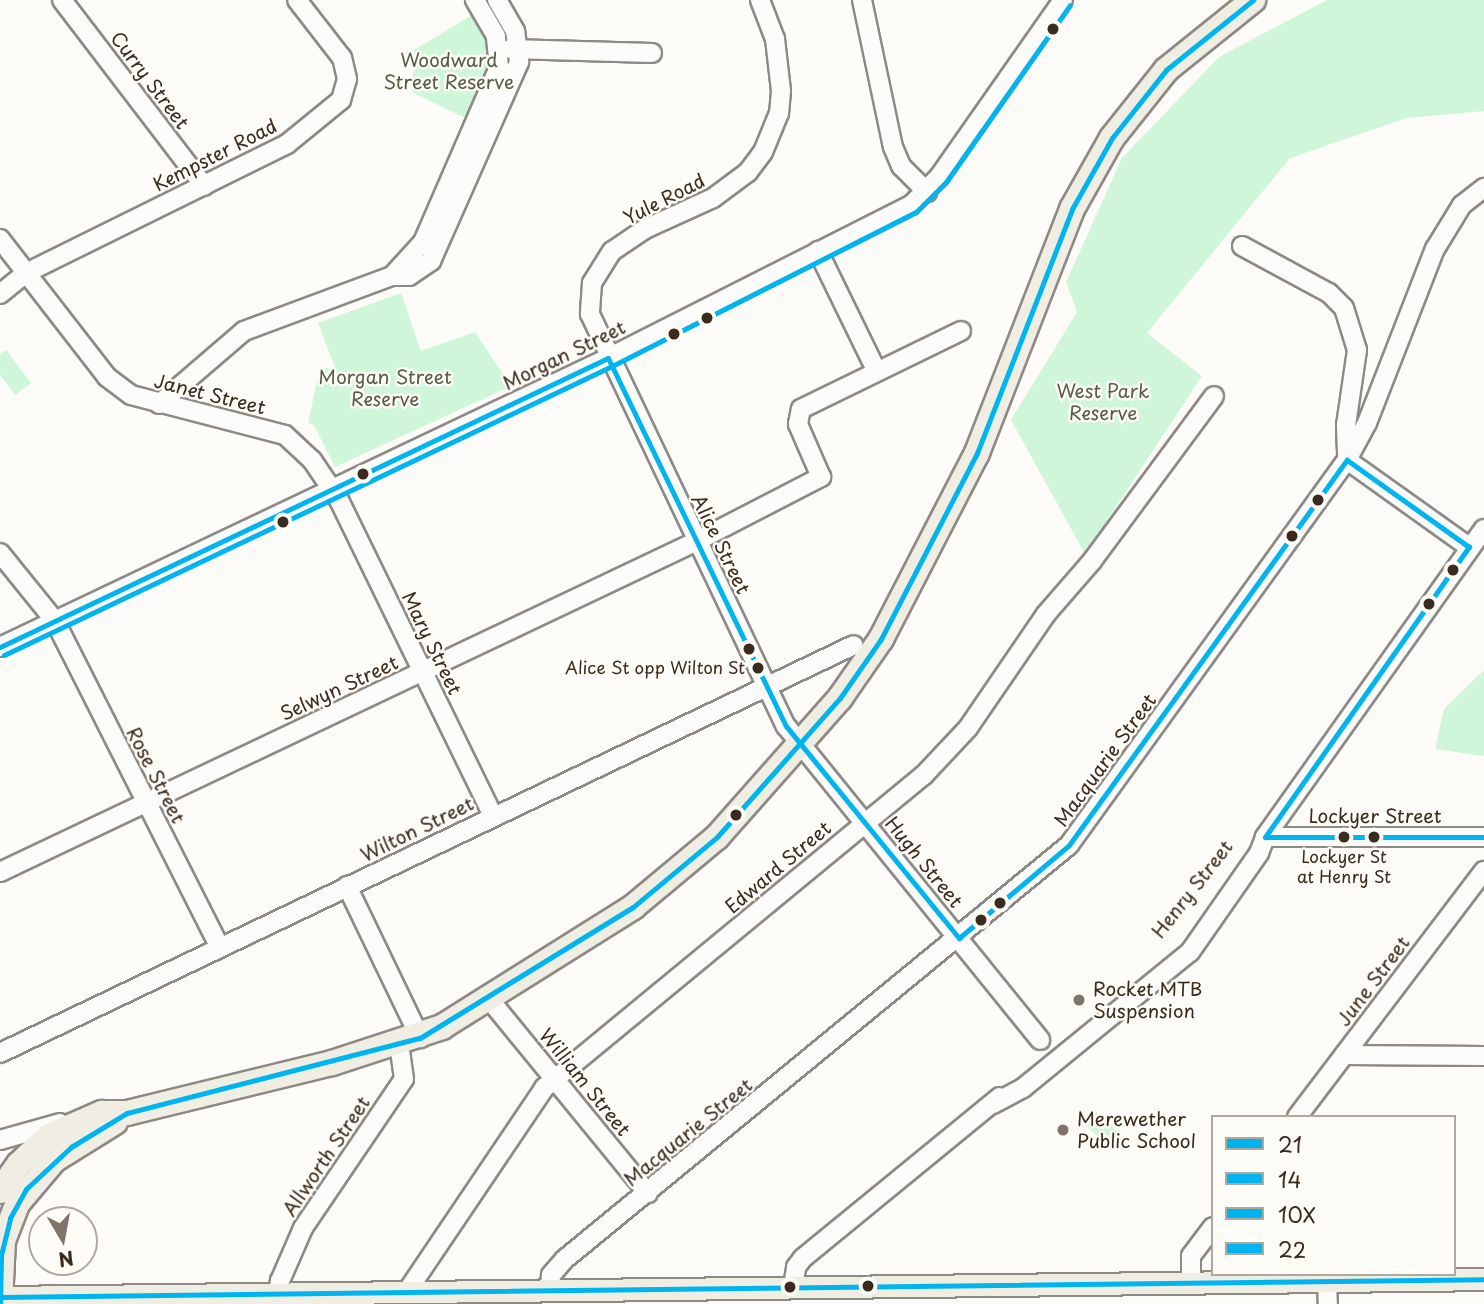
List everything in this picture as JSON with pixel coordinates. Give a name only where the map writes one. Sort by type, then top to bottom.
[{"type":"highway","points":[[0,1191],[19,1164],[49,1136],[102,1113],[127,1113],[410,1041],[489,999],[633,907],[681,871],[799,745],[867,661],[959,491],[1088,175],[1130,112],[1166,70],[1253,0]]},
{"type":"highway","points":[[0,1304],[3,1241],[26,1189],[71,1147],[127,1113]]},
{"type":"main road","points":[[0,1297],[277,1299],[408,1290],[550,1288],[735,1296],[793,1287],[1484,1279]]},
{"type":"street","name":"Curry Street","points":[[62,0],[204,186]]},
{"type":"street","name":"Kempster Road","points":[[0,294],[26,273],[287,144],[341,100],[347,79],[342,58],[297,0]]},
{"type":"street","points":[[392,276],[423,242],[499,67],[500,50],[475,0]]},
{"type":"street","points":[[159,404],[244,331],[392,276],[409,276],[431,261],[519,62],[520,49],[497,0]]},
{"type":"street","name":"Yule Road","points":[[608,358],[589,304],[603,263],[645,229],[731,187],[763,152],[774,131],[779,113],[780,65],[771,22],[760,0]]},
{"type":"street","points":[[862,0],[892,147],[901,166],[927,192]]},
{"type":"street","name":"Morgan Street","points":[[0,647],[608,358],[911,205],[927,192],[1063,0]]},
{"type":"street","points":[[500,50],[652,53]]},
{"type":"street","name":"Macquarie Street","points":[[550,1288],[551,1275],[565,1259],[1069,845],[1347,460],[1367,423],[1435,249],[1462,205],[1484,188]]},
{"type":"street","name":"Janet Street","points":[[0,239],[107,377],[131,395],[285,435],[309,456],[333,489]]},
{"type":"street","points":[[1242,246],[1329,293],[1344,308],[1357,349],[1346,425],[1347,460],[1469,547]]},
{"type":"street","points":[[818,251],[876,370],[961,331]]},
{"type":"street","name":"Alice Street","points":[[608,358],[766,687],[799,745]]},
{"type":"street","name":"Selwyn Street","points":[[0,872],[696,541],[821,477],[797,416],[801,409],[876,370]]},
{"type":"street","name":"Edward Street","points":[[408,1290],[544,1088],[923,776],[968,728],[1045,614],[1092,561],[1214,396]]},
{"type":"street","name":"Mary Street","points":[[333,489],[493,816]]},
{"type":"street","name":"Henry Street","points":[[793,1287],[796,1267],[803,1258],[993,1104],[1014,1080],[1181,944],[1250,848],[1265,837],[1484,528]]},
{"type":"street","name":"Rose Street","points":[[0,554],[55,621],[220,947]]},
{"type":"street","name":"Wilton Street","points":[[0,1053],[854,645]]},
{"type":"street","name":"Hugh Street","points":[[799,745],[865,822],[1040,1040]]},
{"type":"street","name":"Lockyer Street","points":[[1265,837],[1484,838]]},
{"type":"street","name":"June Street","points":[[1299,1115],[1484,872]]},
{"type":"street","name":"Allworth Street","points":[[277,1299],[303,1228],[404,1079],[410,1041],[347,886]]},
{"type":"street","name":"William Street","points":[[489,999],[648,1193]]},
{"type":"street","points":[[1344,1055],[1484,1056]]},
{"type":"street","points":[[2,1139],[102,1113]]},
{"type":"street","points":[[1191,1283],[1191,1256],[1211,1230]]},
{"type":"street","points":[[1327,1281],[1328,1304]]},
{"type":"green space","name":"West Park Reserve","points":[[1327,0],[1484,0],[1484,111],[1407,118],[1290,158],[1147,333],[1202,376],[1085,554],[1011,420],[1077,312],[1066,282],[1122,158],[1219,57]]},
{"type":"green space","name":"Woodward Street Reserve","points":[[474,14],[491,44],[492,61],[467,119],[412,92],[414,50]]},
{"type":"green space","name":"Morgan Street Reserve","points":[[401,293],[421,351],[475,332],[511,386],[335,467],[314,425],[308,423],[320,367],[336,370],[318,323]]},
{"type":"green space","points":[[6,350],[31,383],[15,395],[0,375],[0,354]]},
{"type":"green space","points":[[1484,670],[1484,756],[1435,749],[1444,709]]},
{"type":"green space","points":[[1095,1111],[1118,1132],[1107,1144],[1084,1124]]},
{"type":"transit line","name":"10X","points":[[0,1304],[1,1255],[10,1218],[26,1189],[71,1147],[127,1113],[420,1038],[633,907],[717,837],[840,698],[881,639],[977,453],[1072,209],[1112,138],[1166,70],[1253,0]]},
{"type":"transit line","name":"22","points":[[4,655],[612,366],[916,212],[946,182],[1070,5]]},
{"type":"transit line","name":"21","points":[[608,358],[786,726],[959,938]]},
{"type":"transit line","name":"21","points":[[0,647],[608,358]]},
{"type":"transit line","name":"21","points":[[1347,460],[1469,547]]},
{"type":"transit line","name":"21","points":[[959,938],[1069,845],[1347,460]]},
{"type":"transit line","name":"21","points":[[1265,837],[1469,547]]},
{"type":"transit line","name":"21","points":[[1265,837],[1484,837]]},
{"type":"transit line","name":"14","points":[[0,1297],[1484,1279]]},
{"type":"place","name":"Alice St opp Wilton St","points":[[758,668]]},
{"type":"place","name":"Lockyer St at Henry St","points":[[1344,837]]},
{"type":"place","name":"Rocket MTB Suspension","points":[[1079,1000]]},
{"type":"place","name":"Merewether Public School","points":[[1063,1130]]}]
